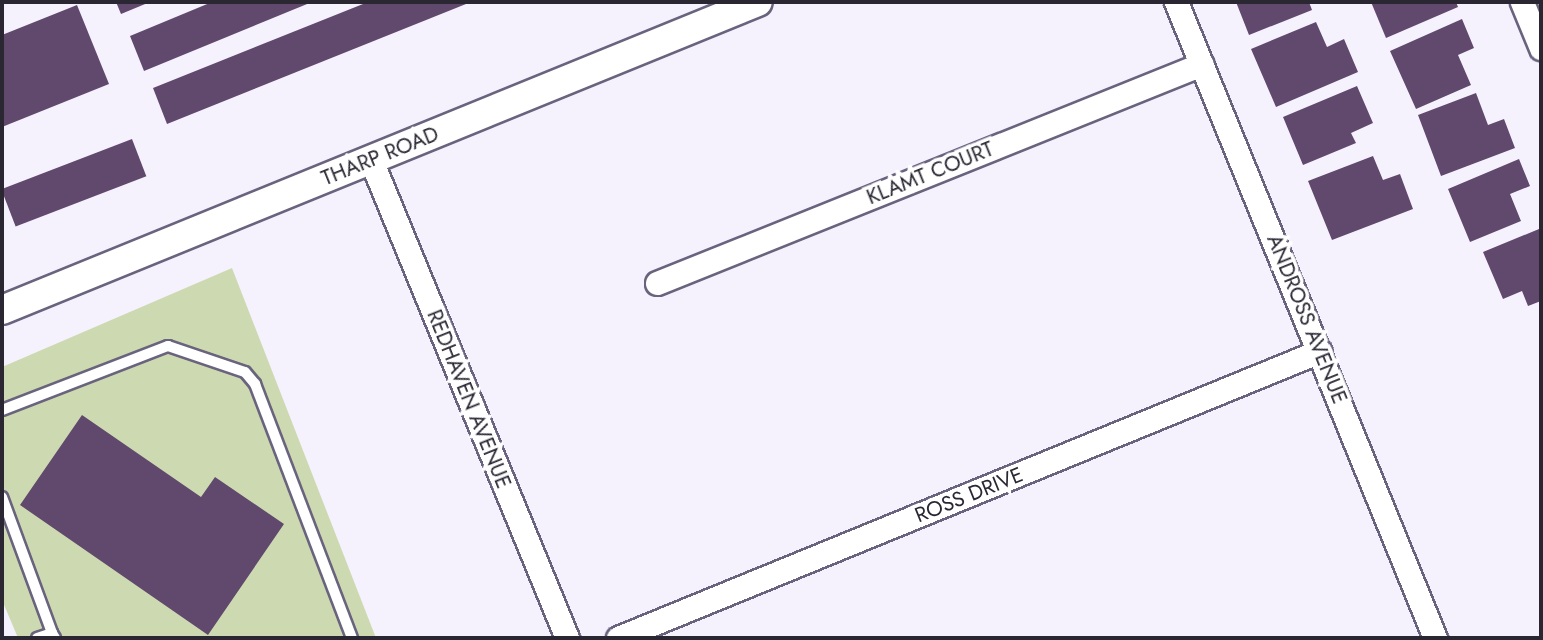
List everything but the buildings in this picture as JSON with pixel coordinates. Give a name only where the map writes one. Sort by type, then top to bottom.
[{"type":"street","name":"THARP ROAD","points":[[2,310],[758,2]]},
{"type":"street","name":"ANDROSS AVENUE","points":[[1176,2],[1321,351],[1435,638]]},
{"type":"street","points":[[1522,2],[1541,48]]},
{"type":"street","name":"KLAMT COURT","points":[[657,283],[1202,64]]},
{"type":"street","name":"REDHAVEN AVENUE","points":[[371,160],[567,638]]},
{"type":"street","name":"ROSS DRIVE","points":[[618,638],[1321,351]]},
{"type":"lane","points":[[2,410],[168,346],[245,372],[255,384],[352,638]]},
{"type":"lane","points":[[2,497],[54,636],[37,638]]},
{"type":"green space","points":[[232,268],[376,638],[18,638],[2,600],[2,367]]}]
